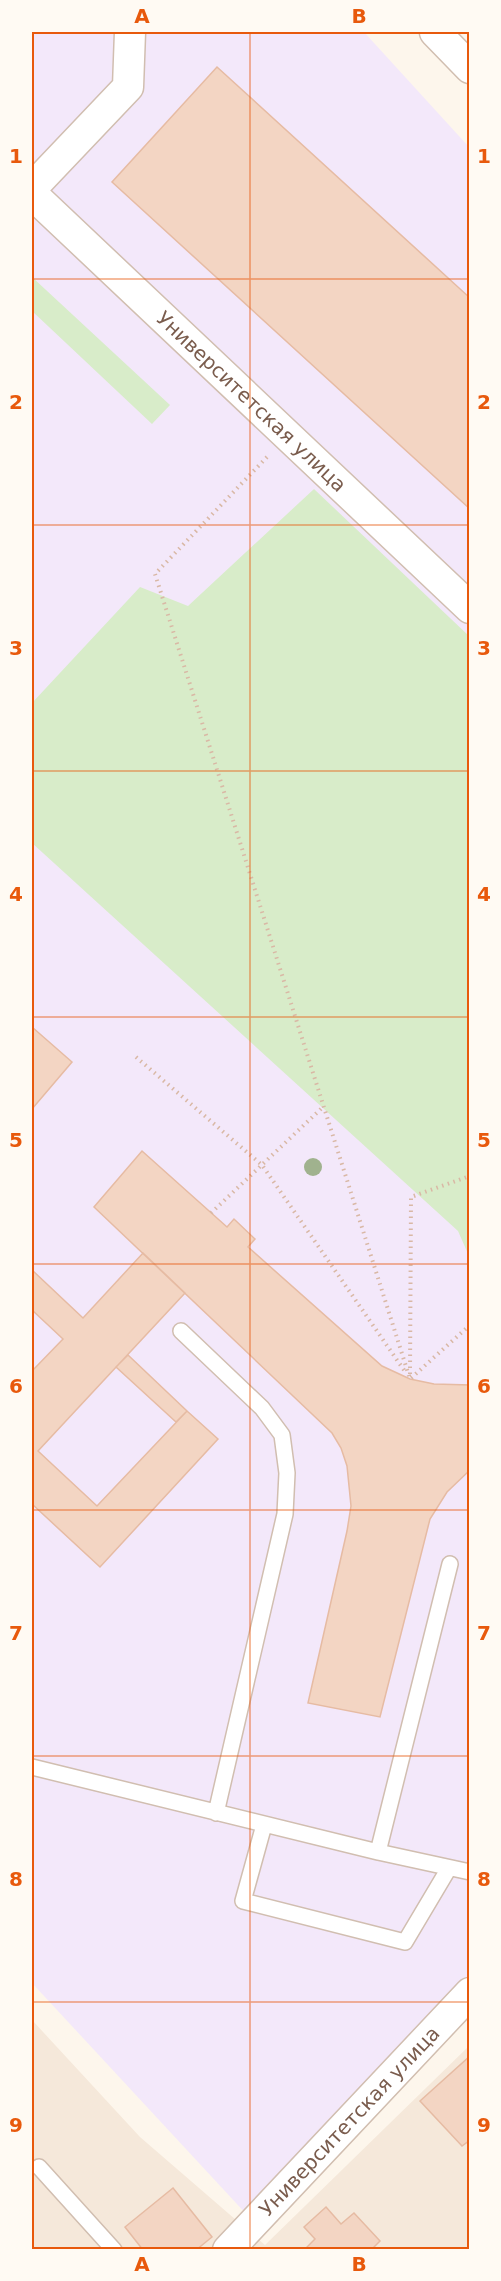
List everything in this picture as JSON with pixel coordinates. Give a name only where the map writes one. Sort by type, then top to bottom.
[{"type":"street","points":[[32,188],[128,87],[130,32]]},
{"type":"street","points":[[435,32],[470,68]]},
{"type":"street","name":"Университетская улица","points":[[32,194],[470,608]]},
{"type":"street","name":"Университетская улица","points":[[228,2250],[470,1993]]},
{"type":"lane","points":[[181,1331],[262,1408],[282,1435],[287,1473],[285,1514],[216,1813]]},
{"type":"lane","points":[[378,1852],[450,1564]]},
{"type":"lane","points":[[32,1767],[264,1825],[470,1872]]},
{"type":"lane","points":[[264,1825],[243,1901],[405,1942],[449,1868]]},
{"type":"lane","points":[[39,2167],[114,2250]]},
{"type":"path","points":[[288,434],[155,574],[410,1379]]},
{"type":"path","points":[[136,1057],[262,1165],[410,1379]]},
{"type":"path","points":[[211,1213],[323,1107]]},
{"type":"path","points":[[410,1379],[411,1197],[470,1176]]},
{"type":"path","points":[[410,1379],[470,1325]]},
{"type":"shaded area","points":[[32,32],[364,32],[469,147],[469,1991],[249,2217],[32,1983]]},
{"type":"shaded area","points":[[32,2020],[140,2137],[265,2245],[469,2046],[469,2249],[32,2249]]},
{"type":"green space","points":[[32,277],[170,405],[152,424],[32,311]]},
{"type":"green space","points":[[314,489],[469,636],[469,1256],[458,1231],[32,843],[32,703],[140,587],[188,606]]},
{"type":"building","points":[[217,67],[470,298],[470,509],[112,182]]},
{"type":"building","points":[[32,1027],[72,1062],[32,1109]]},
{"type":"building","points":[[142,1151],[227,1227],[234,1219],[255,1239],[248,1247],[382,1366],[410,1379],[434,1384],[470,1385],[470,1470],[447,1492],[430,1519],[380,1717],[308,1703],[351,1506],[347,1466],[341,1448],[332,1433],[94,1207]]},
{"type":"building","points":[[143,1253],[185,1293],[38,1451],[97,1506],[187,1411],[218,1439],[100,1567],[32,1504],[32,1371],[63,1339],[32,1310],[32,1270],[83,1318]]},
{"type":"building","points":[[128,1355],[187,1411],[176,1422],[116,1367]]},
{"type":"building","points":[[470,2056],[470,2140],[462,2146],[420,2101]]},
{"type":"building","points":[[173,2188],[212,2237],[196,2250],[143,2250],[125,2227]]},
{"type":"building","points":[[326,2207],[341,2224],[354,2213],[380,2241],[371,2250],[309,2250],[307,2247],[315,2239],[304,2227]]}]
